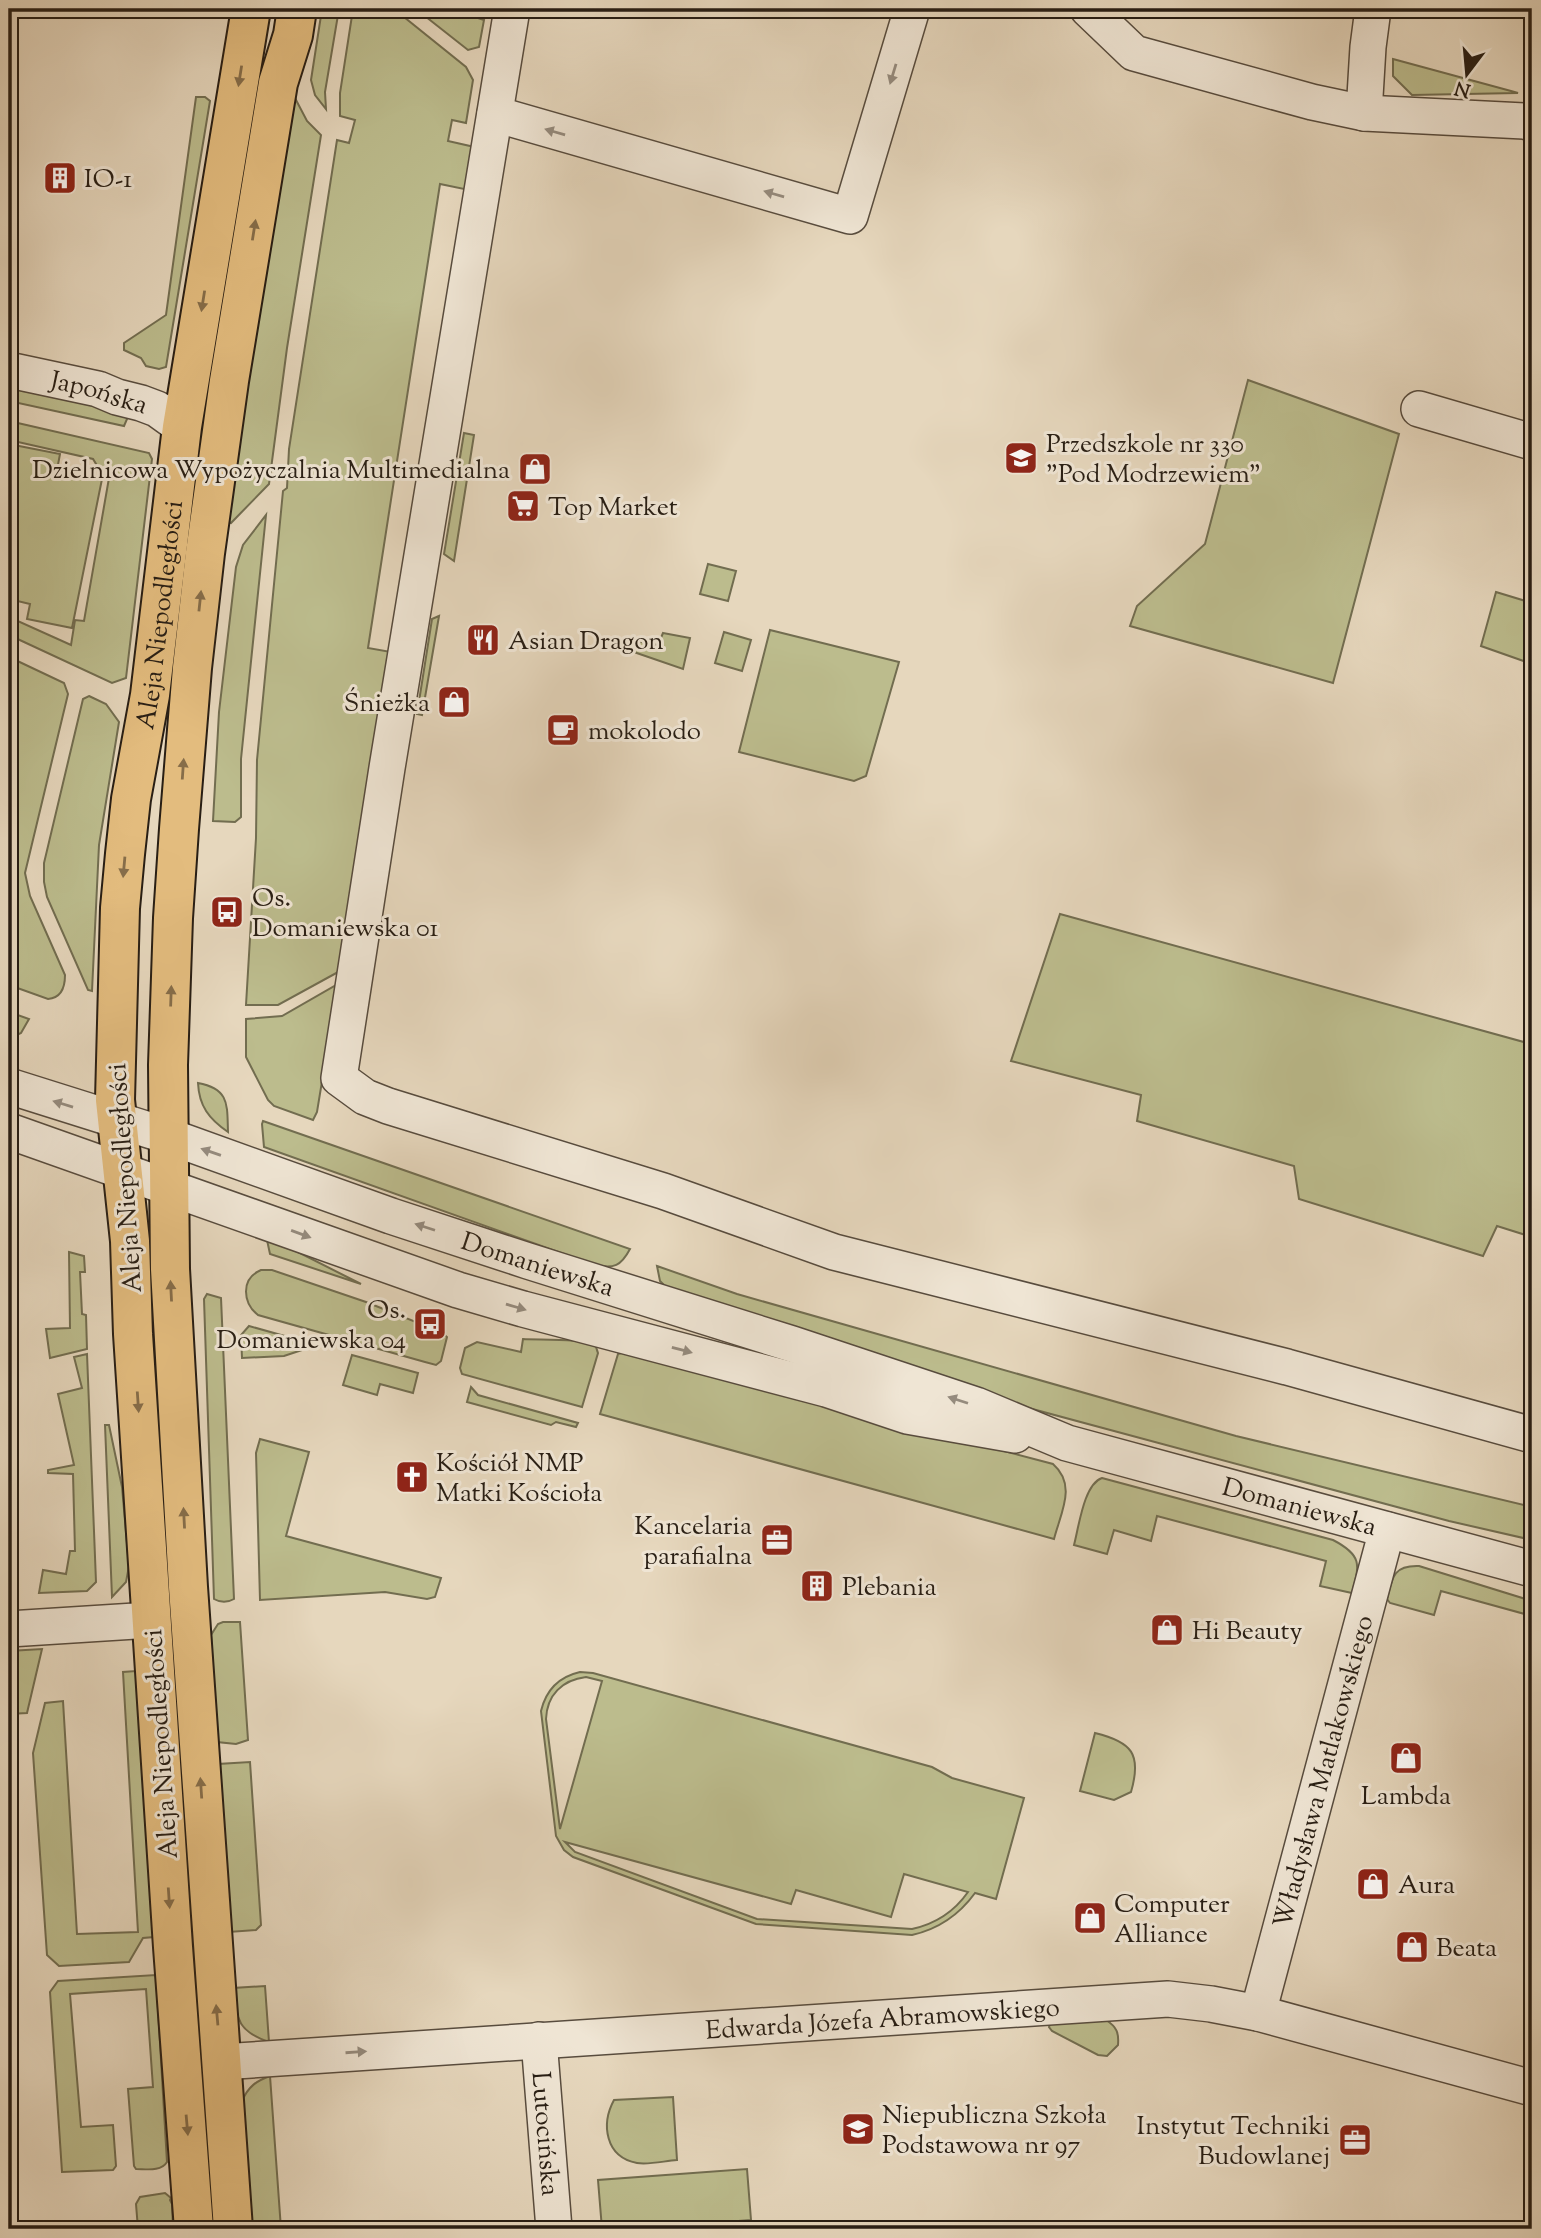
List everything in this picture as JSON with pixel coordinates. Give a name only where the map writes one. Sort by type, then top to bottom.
[{"type":"main road","name":"Aleja Niepodległości","points":[[194,2229],[133,1334],[131,1249],[117,1120],[120,908],[131,799],[150,695],[182,427],[251,9]]},
{"type":"main road","name":"Aleja Niepodległości","points":[[233,2229],[187,1560],[170,1269],[168,1136],[176,876],[192,668],[202,579],[229,381],[278,83],[298,9]]},
{"type":"street","points":[[512,9],[387,768],[339,1078],[365,1097],[388,1106],[663,1191],[834,1252],[1287,1367],[1532,1435]]},
{"type":"street","points":[[495,114],[850,216],[912,9]]},
{"type":"street","points":[[1088,9],[1134,53],[1312,102],[1364,113],[1532,123]]},
{"type":"street","points":[[1364,113],[1373,9]]},
{"type":"street","name":"Japońska","points":[[9,370],[97,389],[157,409],[182,427]]},
{"type":"street","points":[[1419,409],[1532,442]]},
{"type":"street","name":"Domaniewska","points":[[9,1086],[168,1136],[391,1216],[975,1405],[1067,1443]]},
{"type":"street","name":"Domaniewska","points":[[9,1130],[426,1280],[523,1309],[826,1389],[907,1416],[1067,1443],[1532,1570]]},
{"type":"street","name":"Władysława Matlakowskiego","points":[[1258,2013],[1387,1530]]},
{"type":"street","points":[[9,1629],[152,1620]]},
{"type":"street","name":"Edwarda Józefa Abramowskiego","points":[[221,2062],[1168,1999],[1258,2013],[1532,2088]]},
{"type":"street","name":"Lutocińska","points":[[539,2040],[554,2229]]},
{"type":"green space","points":[[322,9],[339,9],[325,92],[326,109],[315,95],[311,80]]},
{"type":"green space","points":[[353,9],[394,9],[466,67],[473,80],[466,123],[452,120],[448,141],[475,149],[469,185],[464,189],[440,184],[368,648],[391,652],[340,971],[278,1005],[246,1005],[256,838],[257,760],[283,491],[287,488],[289,449],[337,140],[349,143],[355,120],[340,116],[340,93]]},
{"type":"green space","points":[[416,9],[473,9],[472,16],[484,20],[479,47],[468,50]]},
{"type":"green space","points":[[1393,59],[1518,93],[1412,95],[1393,76]]},
{"type":"green space","points":[[196,97],[205,97],[210,101],[166,367],[159,369],[146,366],[141,358],[124,350],[124,343],[166,315]]},
{"type":"green space","points":[[295,98],[307,121],[321,135],[287,348],[269,484],[231,523],[228,522],[252,335]]},
{"type":"green space","points":[[1248,380],[1399,434],[1333,683],[1130,626],[1137,606],[1205,544]]},
{"type":"green space","points":[[9,385],[130,412],[124,426],[9,401]]},
{"type":"green space","points":[[9,421],[149,453],[152,459],[126,678],[112,683],[9,635],[9,617],[71,645],[75,620],[84,621],[109,478],[104,477],[93,459],[9,440]]},
{"type":"green space","points":[[464,433],[474,435],[454,561],[444,554]]},
{"type":"green space","points":[[14,445],[60,454],[57,470],[102,479],[72,628],[27,619],[30,604],[9,599],[9,473]]},
{"type":"green space","points":[[266,515],[241,759],[241,817],[235,822],[213,821],[219,712],[236,567],[243,545]]},
{"type":"green space","points":[[708,564],[736,571],[728,601],[700,594]]},
{"type":"green space","points":[[1496,592],[1532,603],[1532,664],[1481,646]]},
{"type":"green space","points":[[439,616],[422,715],[417,714],[432,619]]},
{"type":"green space","points":[[770,630],[899,662],[866,776],[854,781],[739,752]]},
{"type":"green space","points":[[724,632],[751,640],[742,671],[715,663]]},
{"type":"green space","points":[[663,633],[690,638],[683,669],[628,650],[630,640],[658,645]]},
{"type":"green space","points":[[9,657],[64,683],[68,694],[25,873],[30,896],[65,975],[61,991],[56,997],[48,999],[9,985]]},
{"type":"green space","points":[[89,696],[106,704],[119,722],[99,845],[92,991],[88,990],[47,897],[44,882],[44,863],[83,699]]},
{"type":"green space","points":[[1060,914],[1531,1044],[1532,1237],[1497,1226],[1483,1256],[1299,1199],[1294,1166],[1137,1121],[1141,1095],[1011,1061]]},
{"type":"green space","points":[[338,984],[317,1112],[313,1120],[274,1106],[268,1100],[246,1057],[246,1019],[282,1016]]},
{"type":"green space","points":[[9,1012],[29,1019],[21,1033],[9,1039]]},
{"type":"green space","points":[[198,1083],[216,1089],[225,1100],[228,1132],[206,1111],[200,1099]]},
{"type":"green space","points":[[263,1121],[630,1249],[616,1265],[595,1265],[264,1147]]},
{"type":"green space","points":[[267,1240],[290,1248],[361,1284],[270,1254]]},
{"type":"green space","points":[[69,1252],[84,1256],[85,1272],[80,1272],[87,1349],[50,1358],[46,1329],[70,1328]]},
{"type":"green space","points":[[657,1266],[737,1294],[1236,1436],[1532,1507],[1532,1540],[1449,1521],[943,1385],[670,1291],[660,1281]]},
{"type":"green space","points":[[261,1270],[272,1270],[366,1302],[441,1332],[447,1337],[441,1361],[436,1365],[258,1315],[249,1304],[246,1291],[250,1279]]},
{"type":"green space","points":[[207,1294],[221,1298],[234,1599],[224,1602],[214,1599],[204,1299]]},
{"type":"green space","points":[[249,1326],[317,1345],[284,1356],[242,1358],[241,1335]]},
{"type":"green space","points":[[523,1339],[578,1341],[596,1346],[598,1353],[582,1407],[462,1374],[460,1368],[465,1348],[477,1342],[521,1352]]},
{"type":"green space","points":[[627,1351],[1053,1464],[1060,1472],[1066,1490],[1054,1539],[600,1414],[618,1354]]},
{"type":"green space","points":[[87,1354],[96,1582],[87,1591],[39,1593],[43,1570],[66,1574],[70,1551],[75,1551],[73,1474],[48,1473],[48,1470],[74,1465],[58,1394],[82,1388],[74,1357]]},
{"type":"green space","points":[[352,1355],[418,1373],[413,1393],[380,1384],[377,1395],[343,1385]]},
{"type":"green space","points":[[471,1387],[478,1395],[578,1423],[576,1427],[556,1422],[551,1425],[467,1402]]},
{"type":"green space","points":[[105,1425],[109,1425],[122,1487],[129,1566],[126,1582],[112,1597]]},
{"type":"green space","points":[[260,1439],[309,1452],[286,1536],[441,1578],[435,1597],[427,1599],[385,1592],[260,1600],[256,1453]]},
{"type":"green space","points":[[1102,1478],[1333,1540],[1349,1551],[1356,1561],[1352,1593],[1320,1586],[1326,1561],[1157,1516],[1151,1541],[1114,1530],[1107,1554],[1074,1545],[1087,1497],[1091,1488]]},
{"type":"green space","points":[[1410,1566],[1419,1566],[1532,1601],[1532,1616],[1441,1591],[1434,1615],[1390,1603],[1387,1599],[1395,1574]]},
{"type":"green space","points":[[240,1622],[248,1740],[236,1744],[217,1742],[211,1635],[218,1624]]},
{"type":"green space","points":[[42,1649],[27,1713],[9,1714],[9,1651]]},
{"type":"green space","points":[[136,1671],[154,1937],[143,1938],[129,1962],[59,1966],[47,1955],[33,1753],[45,1703],[63,1701],[77,1934],[138,1932],[123,1672]]},
{"type":"green space","points":[[580,1672],[593,1673],[932,1767],[952,1778],[1024,1798],[996,1899],[975,1893],[948,1920],[912,1935],[756,1924],[573,1857],[564,1850],[556,1836],[541,1711],[546,1697],[559,1681]],"holes":[[[586,1677],[602,1681],[560,1829],[547,1710],[557,1690],[570,1681]],[[565,1842],[791,1904],[796,1890],[891,1917],[904,1874],[968,1892],[957,1906],[943,1916],[912,1929],[757,1919],[575,1852]]]},
{"type":"green space","points":[[1095,1733],[1126,1746],[1134,1759],[1131,1792],[1114,1800],[1080,1791]]},
{"type":"green space","points":[[250,1762],[261,1925],[256,1930],[229,1932],[218,1764]]},
{"type":"green space","points":[[156,1975],[167,2162],[153,2169],[136,2169],[134,2166],[128,2089],[153,2087],[146,1989],[70,1994],[81,2127],[113,2125],[116,2166],[113,2170],[62,2172],[50,1992],[58,1981]]},
{"type":"green space","points":[[265,1986],[269,2042],[250,2033],[240,2022],[233,1988]]},
{"type":"green space","points":[[1106,2020],[1118,2034],[1118,2045],[1107,2056],[1098,2055],[1049,2027],[1051,2022]]},
{"type":"green space","points":[[270,2076],[281,2229],[250,2229],[242,2101],[253,2085]]},
{"type":"green space","points":[[673,2097],[677,2160],[637,2163],[618,2154],[612,2147],[607,2129],[614,2100]]},
{"type":"green space","points":[[747,2169],[751,2220],[602,2229],[598,2180]]},
{"type":"green space","points":[[165,2193],[171,2198],[173,2229],[138,2229],[136,2204],[140,2197]]},
{"type":"place","name":"IO-1","points":[[60,178]]},
{"type":"place","name":"Przedszkole nr 330 \"Pod Modrzewiem\"","points":[[1021,458]]},
{"type":"place","name":"Dzielnicowa Wypożyczalnia Multimedialna","points":[[535,469]]},
{"type":"place","name":"Top Market","points":[[523,506]]},
{"type":"place","name":"Asian Dragon","points":[[483,640]]},
{"type":"place","name":"Śnieżka","points":[[454,702]]},
{"type":"place","name":"mokolodo","points":[[563,730]]},
{"type":"place","name":"Os. Domaniewska 01","points":[[227,912]]},
{"type":"place","name":"Os. Domaniewska 04","points":[[430,1324]]},
{"type":"place","name":"Kościół NMP Matki Kościoła","points":[[412,1477]]},
{"type":"place","name":"Kancelaria parafialna","points":[[777,1540]]},
{"type":"place","name":"Plebania","points":[[817,1586]]},
{"type":"place","name":"Hi Beauty","points":[[1167,1630]]},
{"type":"place","name":"Lambda","points":[[1406,1758]]},
{"type":"place","name":"Aura","points":[[1373,1884]]},
{"type":"place","name":"Computer Alliance","points":[[1090,1918]]},
{"type":"place","name":"Beata","points":[[1412,1947]]},
{"type":"place","name":"Niepubliczna Szkoła Podstawowa nr 97","points":[[858,2129]]},
{"type":"place","name":"Instytut Techniki Budowlanej","points":[[1355,2140]]}]
